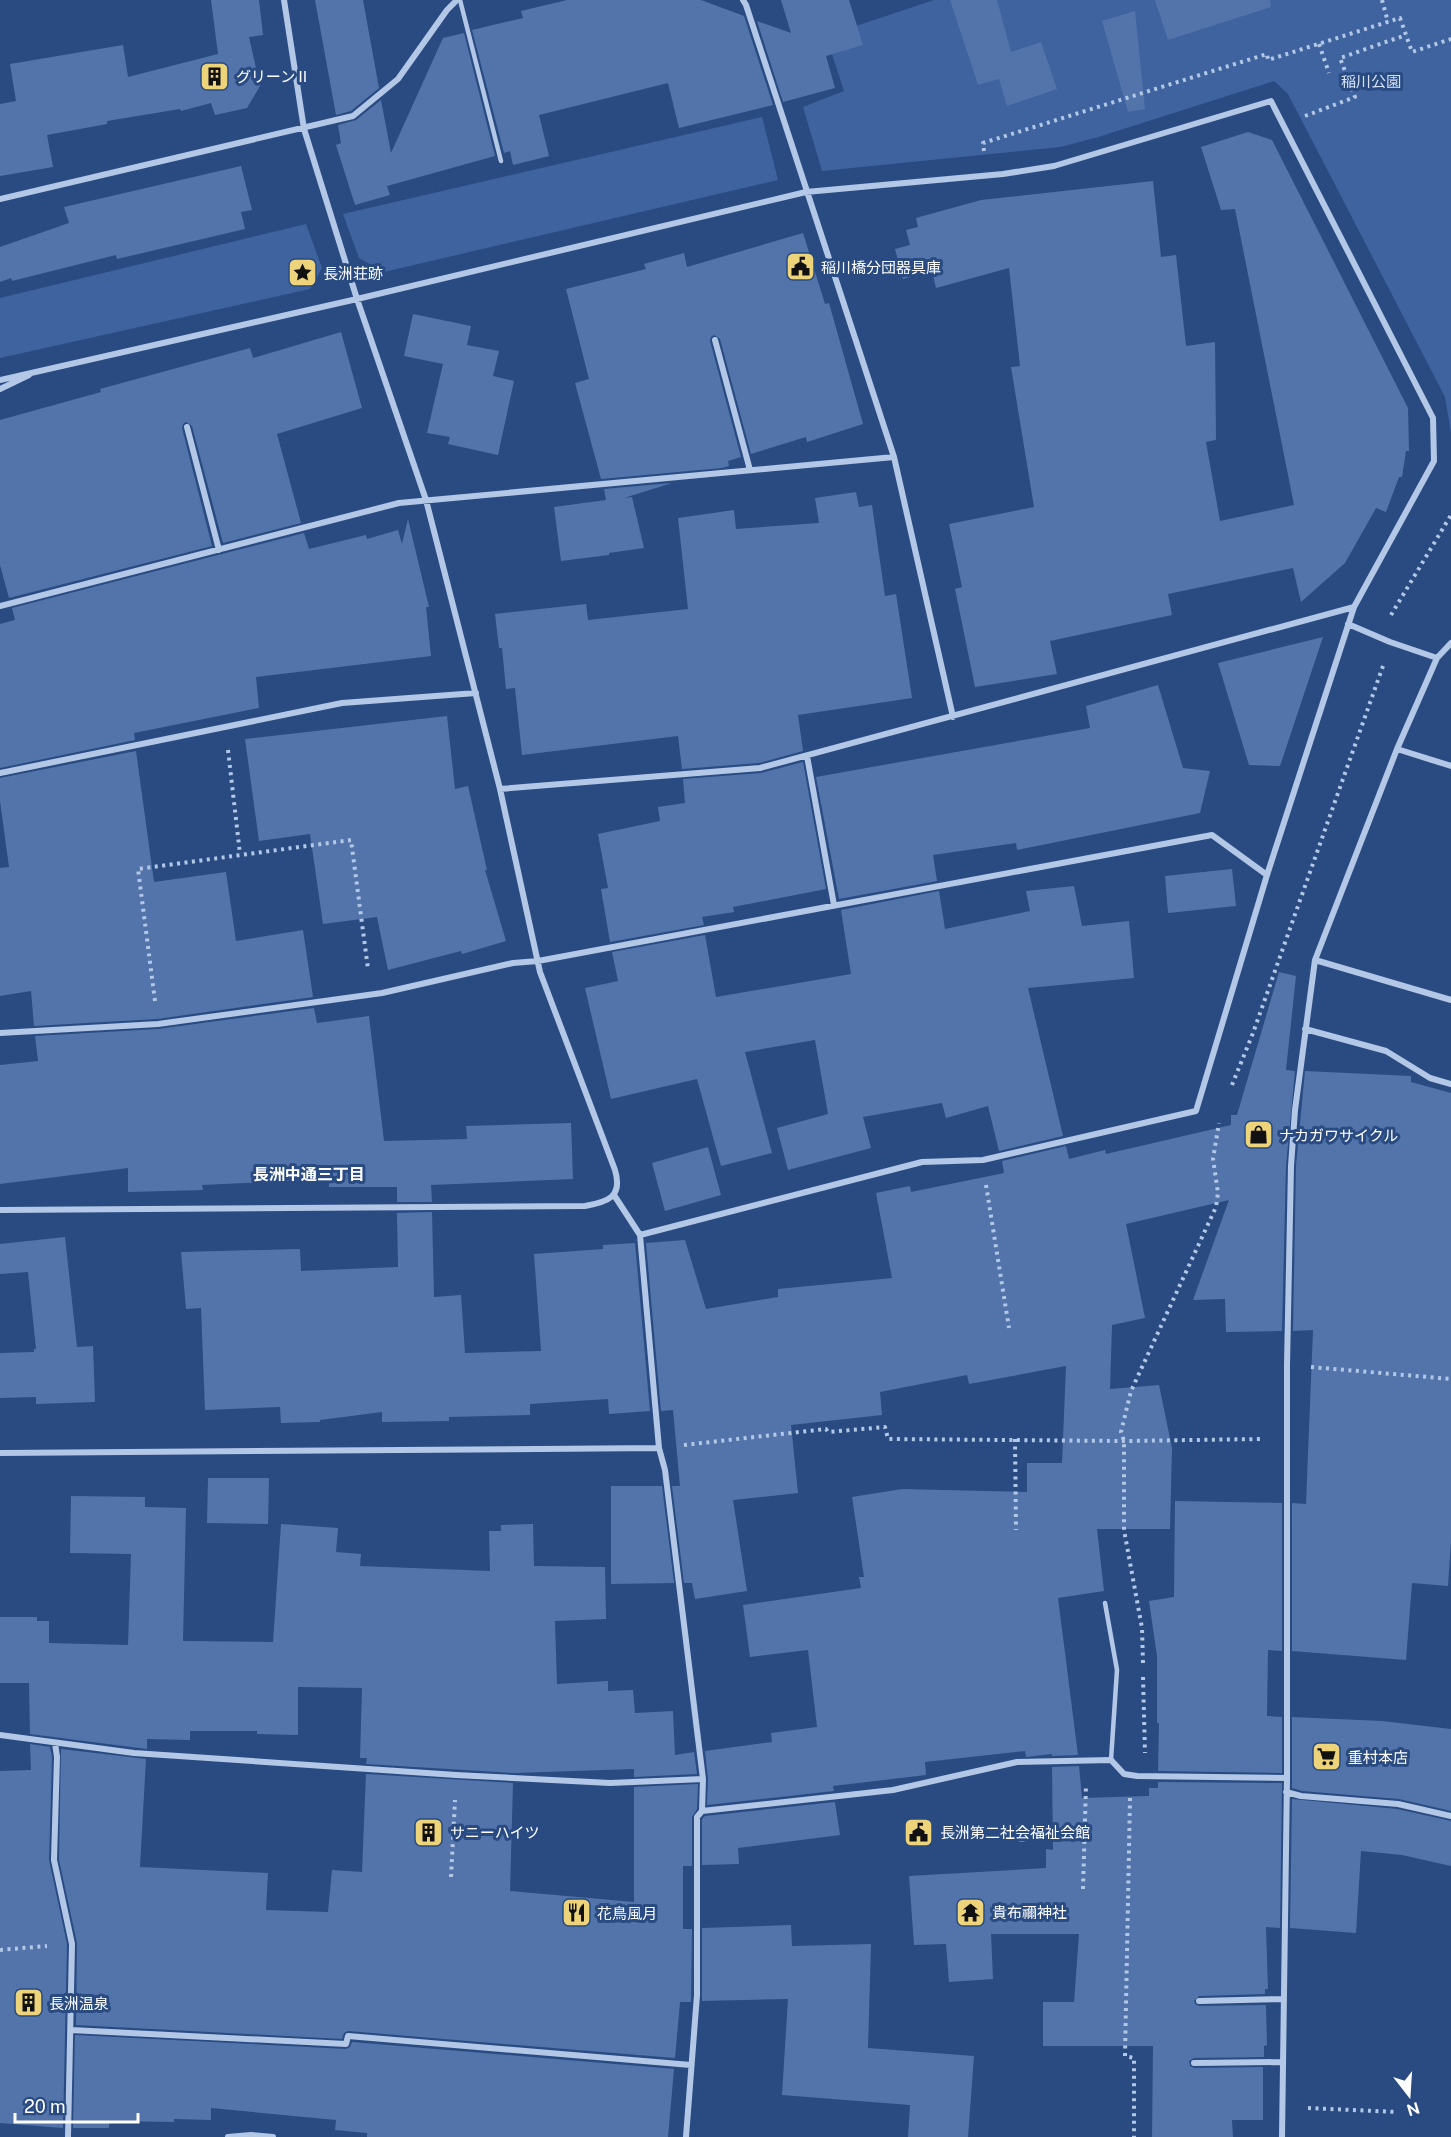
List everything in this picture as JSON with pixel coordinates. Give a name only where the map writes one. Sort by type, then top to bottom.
[{"type":"street","points":[[0,1210],[585,1206],[604,1203],[614,1195],[618,1180],[540,972],[500,789],[426,500],[357,299],[304,129],[284,0]]},
{"type":"street","points":[[0,199],[353,116],[398,79],[447,10],[458,0]]},
{"type":"street","points":[[743,0],[894,457],[954,717]]},
{"type":"street","points":[[0,380],[357,299],[806,192],[987,176],[1054,166],[1271,101],[1433,418],[1434,461],[1354,607],[1267,875],[1196,1111],[983,1160],[922,1162],[640,1235]]},
{"type":"street","points":[[715,340],[750,470]]},
{"type":"street","points":[[0,389],[40,370]]},
{"type":"street","points":[[187,427],[219,550]]},
{"type":"street","points":[[0,606],[399,503],[894,457]]},
{"type":"street","points":[[500,789],[760,768],[1354,607]]},
{"type":"street","points":[[1348,624],[1390,642],[1437,658]]},
{"type":"street","points":[[1282,2137],[1287,1778],[1287,1365],[1291,1166],[1295,1110],[1315,960],[1397,749],[1437,658],[1451,643]]},
{"type":"street","points":[[0,773],[342,703],[476,693]]},
{"type":"street","points":[[1397,749],[1451,766]]},
{"type":"street","points":[[807,756],[834,905]]},
{"type":"street","points":[[0,1033],[158,1024],[382,993],[513,963],[538,961],[1212,836],[1267,875]]},
{"type":"street","points":[[1315,960],[1451,1000]]},
{"type":"street","points":[[1305,1029],[1386,1051],[1430,1078],[1451,1084]]},
{"type":"street","points":[[614,1195],[640,1235],[659,1448],[665,1470],[703,1779],[702,1811],[697,1817],[697,1995],[686,2137]]},
{"type":"street","points":[[0,1453],[659,1448]]},
{"type":"street","points":[[0,1735],[134,1753],[456,1775],[610,1783],[703,1779]]},
{"type":"street","points":[[55,1743],[57,1757],[54,1860],[72,1944],[68,2137]]},
{"type":"street","points":[[702,1811],[893,1790],[1017,1762],[1111,1760],[1124,1774],[1137,1776],[1287,1778]]},
{"type":"street","points":[[1286,1792],[1301,1796],[1398,1804],[1451,1816]]},
{"type":"street","points":[[1198,2001],[1283,1999]]},
{"type":"street","points":[[72,2030],[346,2044],[348,2036],[691,2065]]},
{"type":"street","points":[[1194,2063],[1282,2062]]},
{"type":"street","points":[[228,2137],[251,2135],[273,2137]]},
{"type":"lane","points":[[458,0],[501,161]]},
{"type":"lane","points":[[1105,1603],[1117,1670],[1111,1760]]},
{"type":"path","points":[[1382,0],[1388,22]]},
{"type":"path","points":[[987,176],[983,143],[1267,54],[1268,60],[1400,18],[1412,52],[1451,39]]},
{"type":"path","points":[[1283,125],[1355,97],[1340,58],[1406,35]]},
{"type":"path","points":[[1319,44],[1329,73]]},
{"type":"path","points":[[1232,1086],[1288,936],[1381,672],[1390,642],[1390,617],[1451,515]]},
{"type":"path","points":[[226,727],[240,854]]},
{"type":"path","points":[[158,1024],[138,869],[240,854],[351,840],[369,970],[382,993]]},
{"type":"path","points":[[1134,2137],[1134,2058],[1125,2056],[1131,1785],[1146,1763],[1142,1639],[1124,1530],[1124,1442],[1121,1432],[1131,1391],[1216,1207],[1218,1193],[1213,1159],[1220,1117]]},
{"type":"path","points":[[983,1160],[1009,1328]]},
{"type":"path","points":[[1287,1365],[1451,1379]]},
{"type":"path","points":[[659,1448],[826,1429],[828,1432],[885,1427],[888,1439],[1124,1442],[1287,1439]]},
{"type":"path","points":[[1015,1439],[1016,1530]]},
{"type":"path","points":[[1083,1889],[1086,1760]]},
{"type":"path","points":[[451,1877],[456,1775]]},
{"type":"path","points":[[0,1950],[72,1944]]},
{"type":"path","points":[[1282,2107],[1397,2112]]},
{"type":"green space","name":"稲川公園","points":[[934,0],[1451,0],[1451,433],[1445,397],[1288,94],[1274,81],[1060,147],[822,171],[803,107],[844,91],[826,36]]},
{"type":"green space","points":[[762,117],[778,180],[384,272],[359,258],[343,214]]},
{"type":"green space","points":[[306,224],[322,268],[310,289],[0,358],[0,298]]},
{"type":"building","points":[[211,0],[259,0],[263,35],[249,37],[260,86],[247,108],[215,115],[211,103],[181,111],[180,109],[107,121],[107,124],[47,135],[53,167],[0,176],[0,104],[16,101],[10,64],[123,45],[128,77],[218,54]]},
{"type":"building","points":[[315,0],[363,0],[379,88],[351,111],[336,115]]},
{"type":"building","points":[[567,0],[701,0],[744,16],[773,105],[679,128],[668,83],[539,115],[549,156],[513,165],[510,151],[504,153],[472,30],[523,18],[521,11]]},
{"type":"building","points":[[781,0],[849,0],[863,45],[826,56],[835,88],[783,102],[757,21],[791,33]]},
{"type":"building","points":[[950,0],[997,0],[1011,52],[1041,42],[1057,89],[1007,106],[999,79],[978,85]]},
{"type":"building","points":[[1155,0],[1270,0],[1271,7],[1168,40]]},
{"type":"building","points":[[1135,11],[1145,109],[1128,112],[1102,21]]},
{"type":"building","points":[[464,33],[495,156],[387,186],[390,195],[355,205],[336,145],[341,143],[338,125],[356,120],[381,100],[391,153],[443,38]]},
{"type":"building","points":[[1248,132],[1272,140],[1408,408],[1409,451],[1406,451],[1402,477],[1399,477],[1386,512],[1376,508],[1345,563],[1301,602],[1293,568],[1168,594],[1172,615],[1050,641],[1057,674],[975,687],[955,589],[962,587],[949,524],[1034,507],[1011,367],[1020,366],[1009,268],[936,288],[932,271],[903,279],[895,249],[910,245],[906,230],[918,227],[916,218],[981,200],[1153,181],[1161,257],[1176,255],[1186,346],[1215,342],[1216,440],[1206,442],[1220,521],[1294,505],[1235,209],[1221,210],[1201,147]]},
{"type":"building","points":[[241,166],[252,210],[241,212],[245,229],[117,259],[116,255],[0,282],[0,247],[69,223],[64,207]]},
{"type":"building","points":[[803,233],[825,304],[829,303],[863,424],[807,442],[806,437],[751,454],[720,339],[714,335],[710,341],[741,457],[728,461],[729,466],[722,468],[601,479],[575,383],[589,379],[566,289],[646,269],[644,264],[684,253],[687,267]]},
{"type":"building","points":[[413,314],[471,326],[467,345],[499,351],[493,376],[514,381],[498,455],[448,444],[450,437],[427,433],[443,364],[404,356]]},
{"type":"building","points":[[341,332],[362,408],[277,434],[301,523],[223,543],[192,426],[186,422],[182,428],[212,546],[9,598],[0,565],[0,420],[101,392],[100,389],[250,348],[253,358]]},
{"type":"building","points":[[672,483],[624,498],[632,497],[644,548],[561,561],[554,507],[606,500],[604,489]]},
{"type":"building","points":[[856,492],[859,507],[872,505],[885,596],[896,594],[912,698],[798,715],[803,751],[759,763],[682,769],[678,736],[522,755],[515,688],[506,689],[502,648],[499,648],[495,614],[586,604],[588,620],[688,609],[678,518],[734,510],[736,529],[819,523],[815,498]]},
{"type":"building","points":[[408,519],[429,607],[426,607],[431,656],[256,677],[259,708],[134,733],[135,740],[0,768],[0,624],[15,620],[12,608],[304,533],[309,549],[366,535],[367,539],[398,530],[402,544]]},
{"type":"building","points":[[1323,637],[1280,766],[1249,765],[1218,663]]},
{"type":"building","points":[[1158,685],[1183,768],[1210,771],[1200,813],[1017,850],[1016,843],[933,855],[937,881],[839,899],[816,777],[1090,728],[1086,706]]},
{"type":"building","points":[[447,716],[455,789],[468,786],[487,870],[485,870],[506,941],[462,954],[461,951],[388,970],[377,917],[323,924],[310,834],[259,841],[245,739]]},
{"type":"building","points":[[136,751],[154,882],[226,872],[236,941],[303,930],[313,997],[157,1019],[34,1026],[31,991],[0,996],[0,868],[9,867],[0,801],[0,778]]},
{"type":"building","points":[[803,762],[826,889],[733,907],[734,912],[702,917],[704,925],[610,942],[601,889],[608,888],[598,834],[660,821],[658,807],[685,803],[683,779],[761,773]]},
{"type":"building","points":[[1232,869],[1236,906],[1168,913],[1165,876]]},
{"type":"building","points":[[1074,886],[1082,926],[1129,921],[1134,978],[1028,988],[1063,1136],[999,1151],[988,1106],[946,1118],[942,1103],[863,1117],[871,1148],[788,1170],[777,1128],[828,1114],[815,1040],[745,1052],[772,1153],[721,1166],[697,1079],[611,1099],[585,988],[618,981],[612,952],[705,935],[716,997],[851,974],[841,910],[939,891],[945,929],[1030,911],[1026,891]]},
{"type":"building","points":[[1279,972],[1296,976],[1286,1070],[1295,1071],[1286,1166],[1282,1331],[1226,1332],[1225,1299],[1193,1300],[1229,1200],[1126,1224],[1145,1318],[1112,1325],[1110,1389],[1159,1385],[1172,1448],[1170,1529],[1097,1529],[1104,1591],[1058,1598],[1078,1755],[1052,1756],[1052,1754],[1026,1757],[1025,1751],[925,1762],[926,1775],[833,1786],[834,1791],[707,1805],[708,1779],[705,1751],[772,1742],[771,1733],[817,1727],[808,1650],[750,1657],[743,1605],[861,1588],[859,1577],[864,1577],[852,1497],[902,1489],[1027,1492],[1027,1463],[1062,1463],[1066,1366],[969,1384],[967,1375],[880,1392],[882,1415],[791,1425],[798,1493],[733,1500],[747,1591],[695,1599],[692,1583],[684,1583],[672,1486],[680,1486],[673,1410],[661,1411],[646,1243],[685,1240],[706,1309],[778,1297],[778,1289],[892,1278],[876,1193],[910,1186],[911,1192],[1004,1173],[1002,1161],[1066,1146],[1069,1159],[1105,1150],[1106,1154],[1231,1125],[1231,1115],[1237,1115]]},
{"type":"building","points":[[314,1008],[317,1023],[369,1016],[384,1141],[467,1139],[466,1126],[571,1123],[573,1179],[431,1185],[432,1202],[397,1202],[397,1187],[329,1187],[329,1179],[202,1185],[203,1190],[128,1192],[128,1168],[0,1184],[0,1065],[38,1061],[35,1036],[158,1029]]},
{"type":"building","points":[[1305,1071],[1411,1076],[1411,1082],[1451,1093],[1451,1541],[1448,1586],[1412,1583],[1406,1660],[1292,1651],[1292,1503],[1306,1504],[1313,1330],[1293,1331],[1296,1166]]},
{"type":"building","points":[[708,1147],[721,1195],[665,1211],[652,1163]]},
{"type":"building","points":[[432,1212],[434,1297],[461,1295],[465,1353],[541,1351],[534,1254],[603,1249],[603,1245],[635,1243],[650,1411],[609,1414],[608,1399],[530,1404],[530,1415],[449,1417],[449,1421],[382,1422],[382,1412],[320,1420],[320,1422],[281,1423],[280,1407],[205,1410],[201,1308],[186,1309],[181,1252],[300,1249],[301,1271],[398,1267],[397,1213]]},
{"type":"building","points":[[65,1237],[77,1347],[93,1346],[95,1402],[36,1404],[36,1397],[0,1398],[0,1353],[34,1352],[36,1349],[28,1272],[0,1274],[0,1244]]},
{"type":"building","points":[[208,1478],[269,1478],[268,1524],[207,1523]]},
{"type":"building","points":[[611,1486],[662,1486],[674,1583],[611,1584]]},
{"type":"building","points":[[71,1496],[145,1497],[145,1507],[186,1508],[183,1641],[273,1642],[281,1524],[338,1528],[336,1552],[361,1554],[360,1566],[490,1571],[489,1531],[501,1531],[501,1525],[533,1524],[534,1566],[605,1567],[606,1619],[555,1621],[557,1684],[608,1681],[608,1691],[633,1690],[635,1713],[673,1711],[675,1755],[694,1752],[697,1774],[634,1777],[634,1769],[514,1773],[366,1764],[367,1758],[360,1758],[362,1688],[298,1687],[298,1735],[257,1734],[257,1731],[190,1731],[190,1740],[147,1739],[147,1749],[30,1734],[29,1683],[0,1683],[0,1617],[37,1617],[37,1621],[49,1621],[49,1643],[128,1645],[131,1554],[70,1553]]},
{"type":"building","points":[[1175,1501],[1282,1503],[1282,1651],[1268,1650],[1267,1716],[1282,1717],[1282,1773],[1158,1771],[1157,1656],[1149,1601],[1174,1597]]},
{"type":"building","points":[[1292,1717],[1382,1721],[1451,1729],[1451,1811],[1399,1799],[1302,1791],[1292,1788]]},
{"type":"building","points":[[30,1744],[50,1747],[52,1757],[49,1860],[67,1944],[63,2128],[0,2123],[0,1771],[31,1770]]},
{"type":"building","points":[[61,1749],[146,1759],[140,1867],[268,1873],[266,1910],[328,1912],[332,1870],[362,1872],[366,1774],[513,1783],[510,1891],[634,1902],[634,1787],[698,1784],[697,1809],[692,1817],[692,1866],[683,1866],[683,1929],[692,1929],[691,2002],[680,2002],[675,2058],[348,2031],[344,2033],[342,2039],[76,2025],[77,1943],[59,1860]]},
{"type":"building","points":[[1079,1766],[1082,1798],[1149,1796],[1149,1788],[1158,1788],[1158,1782],[1282,1783],[1280,1928],[1266,1927],[1268,1989],[1265,1989],[1265,1994],[1199,1996],[1194,2001],[1199,2006],[1266,2005],[1267,2045],[1264,2046],[1264,2057],[1194,2058],[1189,2061],[1190,2066],[1194,2068],[1263,2067],[1263,2120],[1232,2120],[1233,2137],[1152,2137],[1153,2046],[1043,2046],[1043,2002],[1074,2002],[1079,1934],[991,1934],[993,1979],[949,1982],[946,1944],[914,1945],[909,1876],[1046,1868],[1046,1849],[1053,1850],[1052,1767]]},
{"type":"building","points":[[1292,1799],[1397,1809],[1451,1821],[1451,1866],[1402,1855],[1361,1851],[1356,1933],[1290,1928]]},
{"type":"building","points":[[835,1802],[840,1835],[738,1848],[739,1864],[702,1865],[702,1819],[705,1816]]},
{"type":"building","points":[[791,1925],[792,1946],[871,1944],[868,2048],[974,2056],[968,2137],[908,2137],[910,2105],[782,2095],[788,1999],[702,2001],[702,1928]]},
{"type":"building","points":[[75,2035],[346,2049],[352,2042],[674,2069],[668,2137],[367,2137],[367,2133],[335,2130],[336,2120],[211,2108],[211,2120],[109,2121],[109,2128],[73,2128]]},
{"type":"place","name":"グリーンⅡ","points":[[215,76]]},
{"type":"place","name":"稲川橋分団器具庫","points":[[800,267]]},
{"type":"place","name":"長洲荘跡","points":[[302,273]]},
{"type":"place","name":"ナカガワサイクル","points":[[1258,1135]]},
{"type":"place","name":"重村本店","points":[[1327,1757]]},
{"type":"place","name":"サニーハイツ","points":[[429,1832]]},
{"type":"place","name":"長洲第二社会福祉会館","points":[[919,1832]]},
{"type":"place","name":"貴布禰神社","points":[[971,1912]]},
{"type":"place","name":"花鳥風月","points":[[576,1913]]},
{"type":"place","name":"長洲温泉","points":[[28,2003]]},
{"type":"district","name":"長洲中通三丁目","points":[[309,1174]]}]
